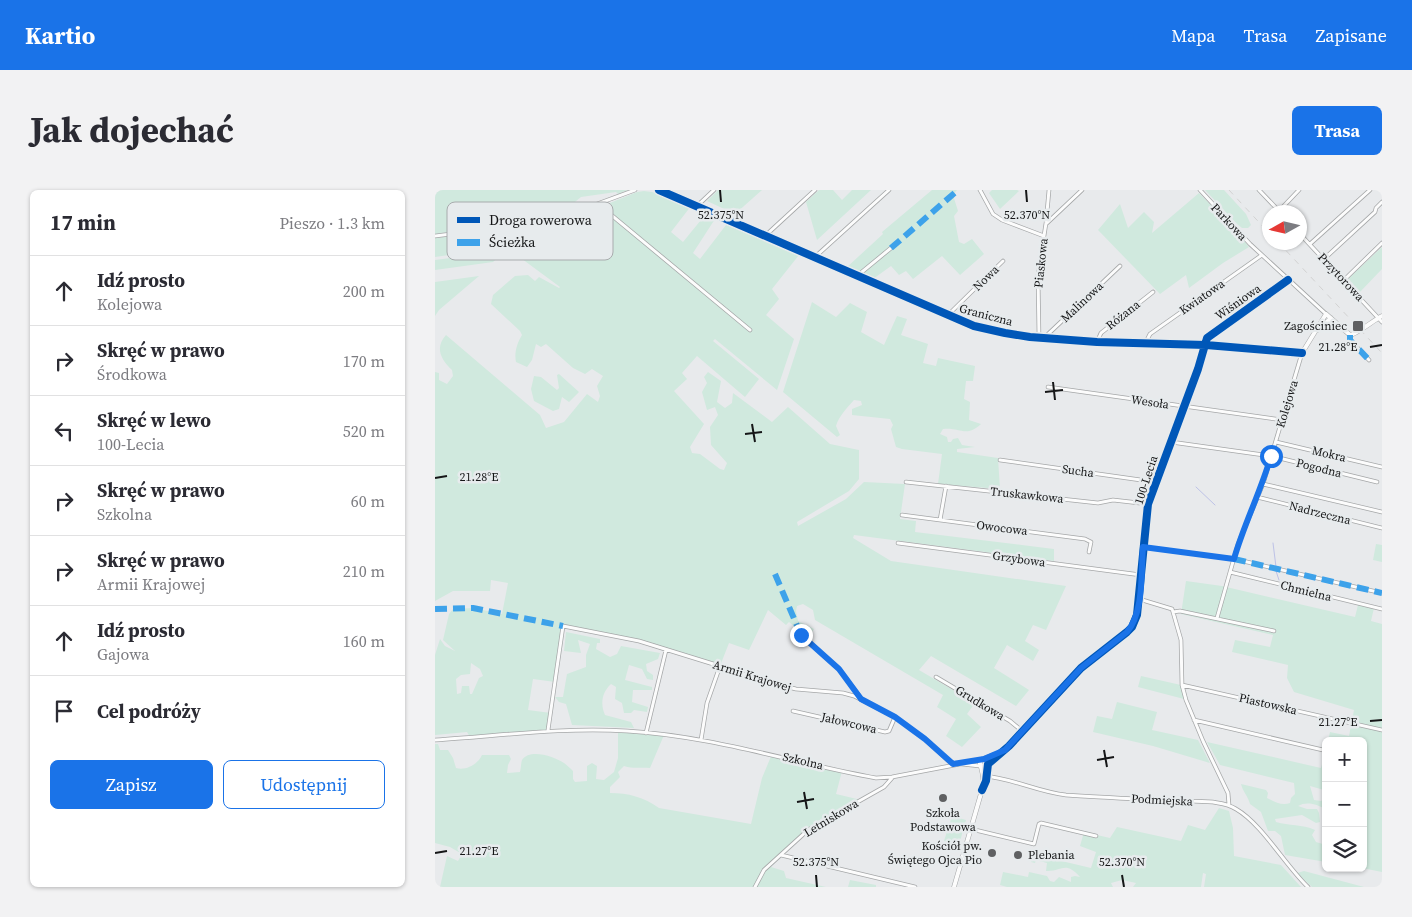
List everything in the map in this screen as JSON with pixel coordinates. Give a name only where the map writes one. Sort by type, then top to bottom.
[{"type":"street","points":[[600,202],[635,190]]},
{"type":"street","name":"Graniczna","points":[[659,190],[974,326],[1012,334],[1097,342],[1206,345],[1302,353]]},
{"type":"street","points":[[697,206],[714,190]]},
{"type":"street","points":[[765,236],[815,190]]},
{"type":"street","points":[[815,257],[889,190]]},
{"type":"street","points":[[980,190],[993,214],[1002,220],[1044,236]]},
{"type":"street","name":"Piaskowa","points":[[1039,337],[1038,276],[1049,190]]},
{"type":"street","points":[[1046,223],[1082,190]]},
{"type":"street","name":"Parkowa","points":[[1199,190],[1262,255],[1326,314]]},
{"type":"street","points":[[1259,190],[1273,205]]},
{"type":"street","points":[[1286,205],[1299,190]]},
{"type":"street","points":[[1310,244],[1370,190]]},
{"type":"street","points":[[1324,259],[1375,212],[1382,202]]},
{"type":"street","points":[[613,216],[750,330]]},
{"type":"street","name":"Przytorowa","points":[[1307,241],[1380,317],[1382,322]]},
{"type":"street","points":[[1344,280],[1382,243]]},
{"type":"street","points":[[857,276],[891,248]]},
{"type":"street","name":"Kwiatowa","points":[[1145,342],[1150,334],[1262,255]]},
{"type":"street","name":"Nowa","points":[[948,316],[1003,261]]},
{"type":"street","name":"Malinowa","points":[[1045,337],[1120,266]]},
{"type":"street","name":"Wiśniowa","points":[[1206,345],[1209,336],[1288,280]]},
{"type":"street","name":"Różana","points":[[1097,342],[1101,333],[1153,292]]},
{"type":"street","points":[[1326,314],[1350,335],[1350,340],[1369,360]]},
{"type":"street","name":"Kolejowa","points":[[1217,618],[1245,524],[1263,484],[1302,353],[1326,314]]},
{"type":"street","points":[[1350,335],[1355,334],[1380,317]]},
{"type":"street","name":"Kolejowa","points":[[1315,334],[1331,318]]},
{"type":"street","name":"100-Lecia","points":[[984,766],[1003,751],[1023,731],[1081,668],[1127,632],[1135,620],[1139,599],[1148,504],[1206,345]]},
{"type":"street","name":"Wesoła","points":[[1048,387],[1282,420]]},
{"type":"street","name":"Pogodna","points":[[1171,442],[1271,456],[1377,482]]},
{"type":"street","name":"Mokra","points":[[1276,442],[1382,467]]},
{"type":"street","name":"Sucha","points":[[1000,460],[1155,482]]},
{"type":"street","name":"Truskawkowa","points":[[906,482],[1098,503],[1113,500],[1148,504]]},
{"type":"street","points":[[1263,484],[1382,512]]},
{"type":"street","points":[[940,520],[945,486]]},
{"type":"street","name":"Nadrzeczna","points":[[1257,497],[1382,528]]},
{"type":"street","name":"Owocowa","points":[[902,515],[1085,539],[1091,542],[1089,552]]},
{"type":"street","name":"Grzybowa","points":[[898,543],[1141,575]]},
{"type":"street","points":[[1143,547],[1234,559],[1382,592]]},
{"type":"street","name":"Chmielna","points":[[1230,572],[1382,609]]},
{"type":"street","points":[[1139,599],[1172,609],[1181,640],[1182,685],[1193,720],[1228,793],[1229,805],[1250,820],[1308,887]]},
{"type":"street","points":[[1173,612],[1181,611],[1217,618],[1274,632]]},
{"type":"street","name":"Armii Krajowej","points":[[548,730],[563,626],[639,642],[720,666],[759,680],[796,689],[843,693],[861,699],[895,717],[925,739],[953,764]]},
{"type":"street","points":[[801,635],[839,669],[861,699]]},
{"type":"street","points":[[647,733],[667,650]]},
{"type":"street","points":[[701,740],[707,702],[720,666]]},
{"type":"street","name":"Grudkowa","points":[[936,677],[1010,721],[1023,731]]},
{"type":"street","name":"Piastowska","points":[[1182,685],[1382,730]]},
{"type":"street","name":"Jałowcowa","points":[[793,711],[885,732],[889,731],[895,717]]},
{"type":"street","points":[[1193,720],[1322,750]]},
{"type":"street","name":"Szkolna","points":[[435,740],[548,730],[629,731],[742,747],[876,778],[892,777],[953,764],[984,766]]},
{"type":"street","name":"100-Lecia","points":[[983,759],[1003,751]]},
{"type":"street","points":[[983,759],[980,762],[984,766]]},
{"type":"street","points":[[954,887],[982,790],[985,776],[983,759]]},
{"type":"street","name":"Szkolna","points":[[959,764],[983,759]]},
{"type":"street","name":"Podmiejska","points":[[985,776],[1065,795],[1229,805]]},
{"type":"street","name":"Letniskowa","points":[[755,887],[764,870],[808,830],[884,787],[892,777]]},
{"type":"street","points":[[971,828],[1034,844],[1039,824],[1041,823],[1096,836]]},
{"type":"street","points":[[781,855],[915,887]]},
{"type":"green space","points":[[435,190],[628,190],[618,194],[616,192],[581,197],[575,202],[447,202],[447,232],[435,234]]},
{"type":"green space","points":[[718,190],[762,190],[735,214],[707,201]]},
{"type":"green space","points":[[819,190],[833,190],[842,200],[852,190],[871,190],[817,240],[806,202]]},
{"type":"green space","points":[[932,190],[957,190],[953,195],[958,211],[954,216],[959,242],[964,244],[972,239],[984,254],[960,275],[942,256],[913,279],[906,271],[899,275],[891,266],[873,279],[846,268],[883,234],[882,232]]},
{"type":"green space","points":[[992,190],[1019,191],[1000,209],[989,193]]},
{"type":"green space","points":[[1205,190],[1224,190],[1246,214],[1251,225],[1248,228],[1242,228]]},
{"type":"green space","points":[[644,191],[691,206],[671,232],[683,242],[705,215],[715,219],[693,253],[700,259],[726,225],[799,255],[772,289],[779,299],[766,315],[794,339],[777,390],[715,339],[713,341],[759,379],[745,397],[697,356],[682,373],[687,379],[674,391],[704,424],[690,447],[692,453],[700,454],[720,469],[724,470],[727,463],[711,445],[710,427],[718,415],[715,407],[707,410],[702,392],[707,383],[704,377],[708,372],[721,381],[717,402],[725,408],[732,403],[733,393],[772,422],[788,407],[830,444],[859,450],[859,479],[849,491],[797,522],[798,526],[846,499],[864,482],[905,484],[900,519],[916,521],[915,532],[1054,549],[1054,561],[854,535],[853,538],[891,561],[1066,586],[1046,630],[1033,625],[1025,641],[1039,650],[1033,661],[1007,645],[994,668],[1029,690],[1016,706],[931,656],[919,670],[975,703],[967,714],[981,727],[962,747],[946,736],[956,719],[937,707],[943,695],[815,620],[813,610],[803,604],[797,606],[796,611],[798,621],[814,629],[808,638],[789,622],[786,625],[768,610],[749,650],[729,643],[720,666],[639,641],[564,627],[555,682],[533,679],[528,710],[551,713],[548,730],[470,737],[467,732],[435,735],[435,655],[440,639],[445,646],[455,651],[443,640],[449,614],[453,609],[473,608],[502,614],[508,583],[491,580],[490,591],[453,591],[435,601],[435,372],[439,373],[439,380],[447,384],[453,376],[452,370],[444,362],[440,353],[441,344],[446,335],[540,415],[546,428],[564,422],[587,394],[598,402],[600,396],[597,386],[603,376],[592,369],[585,374],[573,368],[546,344],[541,347],[536,344],[532,360],[527,367],[516,362],[516,348],[522,335],[491,304],[493,295],[515,276],[528,275],[535,281],[539,277],[560,287],[523,260],[613,260],[612,202]],"holes":[[[471,663],[480,669],[483,676],[479,678],[472,694],[470,694],[469,686],[462,686],[461,693],[457,694],[456,679],[461,675],[470,674]]]},
{"type":"green space","points":[[1199,193],[1235,229],[1249,247],[1189,288],[1186,275],[1160,294],[1098,230],[1120,204],[1128,228],[1144,212],[1154,222],[1152,233]]},
{"type":"green space","points":[[447,236],[447,255],[435,257],[435,238]]},
{"type":"green space","points":[[1382,247],[1382,269],[1359,293],[1347,280]]},
{"type":"green space","points":[[447,258],[447,260],[495,260],[493,262],[435,270],[435,260]]},
{"type":"green space","points":[[479,276],[439,310],[435,316],[435,282]]},
{"type":"green space","points":[[812,302],[836,317],[850,303],[867,312],[861,332],[884,345],[897,316],[907,319],[901,335],[928,344],[923,363],[936,366],[938,358],[975,366],[973,381],[966,381],[964,399],[970,402],[969,420],[981,424],[967,431],[943,429],[940,434],[947,437],[948,442],[958,438],[962,445],[975,447],[957,449],[957,452],[998,458],[1000,489],[938,484],[942,454],[896,447],[891,429],[893,425],[890,419],[852,415],[852,409],[862,405],[861,401],[854,400],[841,415],[836,426],[840,435],[837,437],[783,392]]},
{"type":"green space","points":[[559,374],[579,392],[569,402],[562,397],[559,409],[553,411],[534,401],[531,389],[534,376],[541,377],[557,390],[559,388],[557,375]]},
{"type":"green space","points":[[1376,544],[1382,545],[1382,562],[1373,560]]},
{"type":"green space","points":[[1186,581],[1222,586],[1355,617],[1358,605],[1374,608],[1371,621],[1382,624],[1382,872],[1367,869],[1367,737],[1329,737],[1330,732],[1349,736],[1354,710],[1294,692],[1287,678],[1288,665],[1232,652],[1235,640],[1270,647],[1273,635],[1181,614]]},
{"type":"green space","points":[[566,632],[600,639],[596,649],[610,657],[617,654],[621,646],[660,653],[658,659],[646,664],[647,671],[653,675],[653,680],[647,679],[642,669],[629,665],[625,680],[652,687],[652,690],[633,690],[632,702],[648,707],[647,712],[634,710],[631,713],[624,713],[622,703],[615,699],[616,687],[611,684],[604,694],[603,707],[605,715],[631,722],[634,728],[572,725],[566,704],[559,702],[555,697],[563,697],[567,674],[586,667],[586,655],[590,644],[578,640],[581,653],[564,651]]},
{"type":"green space","points":[[1141,676],[1181,685],[1184,699],[1138,687]]},
{"type":"green space","points":[[1117,702],[1157,712],[1152,730],[1198,740],[1210,763],[1153,746],[1093,732],[1097,716],[1112,719]]},
{"type":"green space","points":[[618,731],[664,735],[650,768],[624,766],[618,772],[620,777],[610,787],[610,793],[636,796],[659,808],[751,824],[762,778],[772,754],[842,771],[836,794],[861,800],[808,830],[771,867],[784,871],[786,878],[826,887],[440,887],[447,856],[458,861],[462,854],[450,847],[435,843],[435,744],[438,744],[440,750],[448,750],[456,768],[460,769],[471,766],[482,755],[509,755],[511,759],[507,773],[520,772],[522,760],[526,756],[536,754],[549,756],[565,764],[573,771],[575,782],[587,781],[587,766],[592,763],[597,766],[596,779],[604,780],[614,772],[618,758]]},
{"type":"green space","points":[[1207,742],[1321,768],[1322,764],[1322,789],[1310,786],[1314,800],[1322,800],[1322,808],[1312,804],[1298,806],[1307,809],[1317,809],[1320,822],[1316,823],[1302,815],[1275,819],[1276,822],[1315,830],[1312,835],[1316,842],[1322,844],[1322,861],[1285,855],[1281,836],[1275,831],[1268,831],[1261,812],[1250,804],[1241,784],[1266,790],[1268,793],[1267,798],[1284,804],[1290,803],[1291,798],[1295,794],[1294,783],[1220,765]]},
{"type":"green space","points":[[1219,808],[1229,811],[1233,828],[1234,856],[1281,865],[1301,887],[1204,887],[1206,874],[1203,873],[1201,887],[1133,887],[1136,883],[1122,880],[1111,883],[1113,887],[1007,887],[1000,885],[1003,872],[1028,877],[1029,872],[1047,876],[1050,881],[1054,882],[1059,877],[1071,882],[1071,877],[1080,877],[1071,869],[1063,868],[1046,871],[1047,863],[1036,860],[1035,863],[1031,862],[1032,854],[1091,868],[1096,852],[1080,846],[1084,832],[1110,838],[1117,827],[1181,841],[1188,825],[1205,830]]},
{"type":"green space","points":[[952,816],[966,820],[959,845],[944,841]]},
{"type":"green space","points":[[1304,871],[1364,887],[1312,887],[1297,873]]},
{"type":"green space","points":[[850,880],[876,885],[876,887],[848,887]]},
{"type":"waterway","points":[[1196,487],[1215,505]]},
{"type":"waterway","points":[[1273,543],[1276,567]]},
{"type":"waterway","points":[[1276,571],[1279,580]]},
{"type":"railway","points":[[1229,190],[1262,225]]},
{"type":"railway","points":[[1285,250],[1382,353]]},
{"type":"marked path","points":[[891,248],[958,190]]},
{"type":"marked path","points":[[1350,335],[1350,340],[1369,360]]},
{"type":"marked path","points":[[1234,559],[1382,593]]},
{"type":"marked path","points":[[775,574],[801,635]]},
{"type":"marked path","points":[[435,609],[473,608],[563,626]]},
{"type":"cycle path","points":[[659,190],[974,326],[1030,337],[1097,342],[1206,345],[1302,353]]},
{"type":"cycle path","points":[[982,790],[986,781],[988,764],[1009,746],[1081,668],[1132,627],[1137,615],[1148,504],[1198,369],[1207,338],[1288,280]]},
{"type":"place","name":"Zagościniec","points":[[1358,326]]},
{"type":"place","name":"Szkoła Podstawowa","points":[[943,798]]},
{"type":"place","name":"Kościół pw. Świętego Ojca Pio","points":[[992,853]]},
{"type":"place","name":"Plebania","points":[[1018,855]]},
{"type":"route","points":[[801,635],[839,669],[861,699],[895,717],[925,739],[953,764],[984,759],[1007,748],[1081,668],[1132,627],[1137,615],[1143,547],[1234,559],[1245,524],[1263,484],[1271,456]]}]
